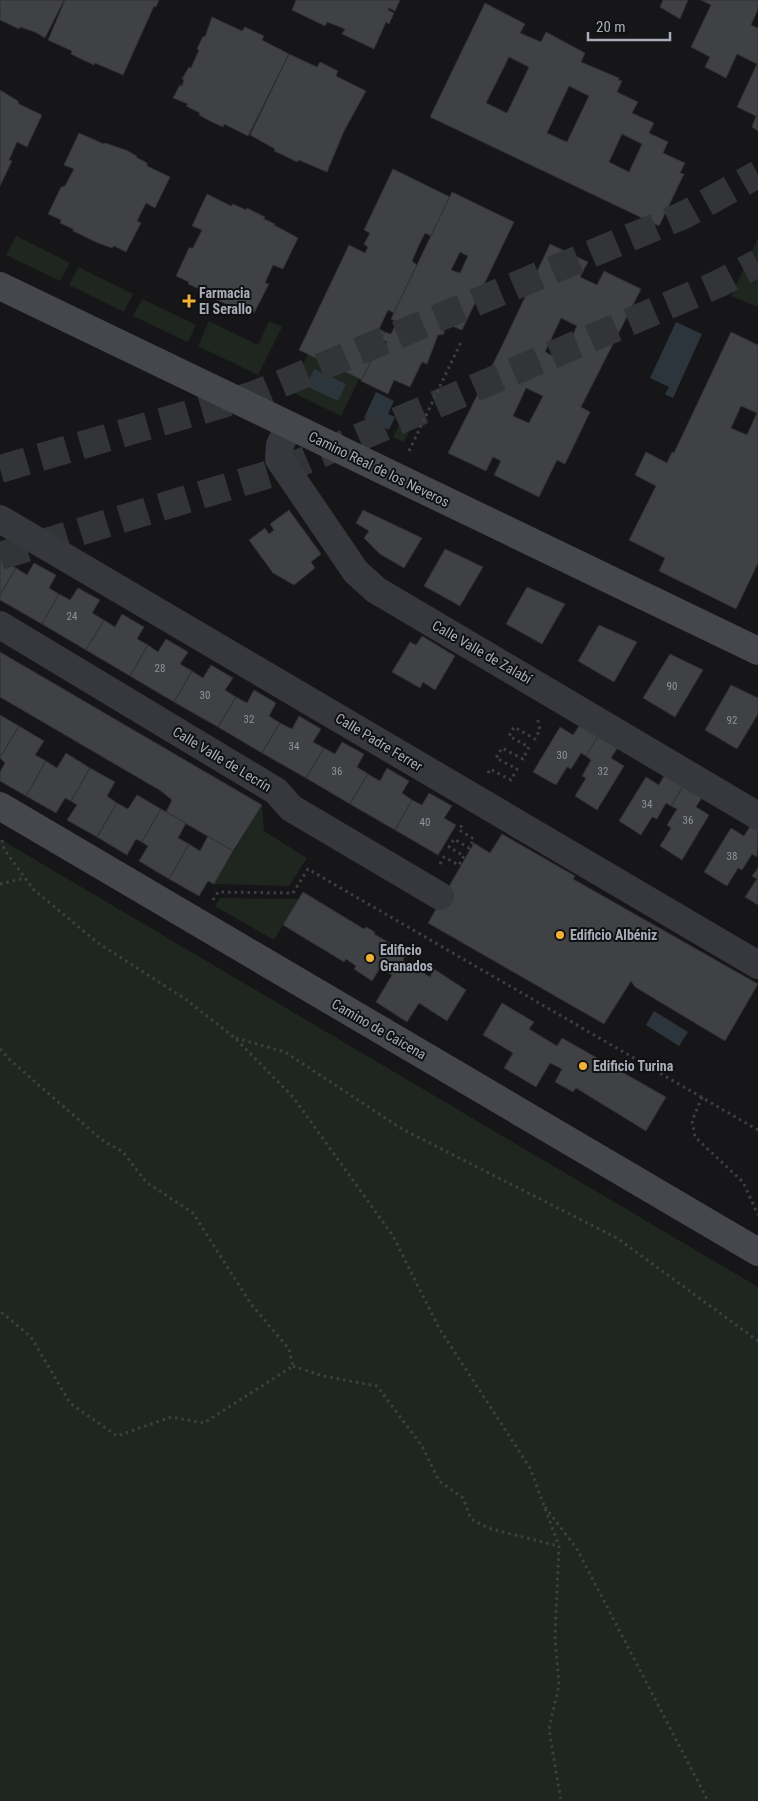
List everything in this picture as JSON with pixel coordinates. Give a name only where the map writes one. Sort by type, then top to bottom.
[{"type":"street","name":"Camino Real de los Neveros","points":[[0,286],[758,651]]},
{"type":"street","name":"Calle Valle de Zalabí","points":[[288,426],[280,445],[279,459],[356,572],[376,590],[758,816]]},
{"type":"street","name":"Calle Padre Ferrer","points":[[0,519],[758,965]]},
{"type":"street","name":"Calle Valle de Lecrín","points":[[0,625],[276,791],[291,808],[440,896]]},
{"type":"street","name":"Camino de Caicena","points":[[0,806],[758,1252]]},
{"type":"path","points":[[409,451],[462,340]]},
{"type":"path","points":[[486,776],[490,769],[511,780],[517,769],[496,758],[502,748],[522,759],[529,747],[509,736],[514,727],[535,739],[540,730],[536,715]]},
{"type":"path","points":[[438,866],[444,857],[459,866],[464,856],[449,848],[454,839],[469,848],[474,839],[459,830],[464,822],[471,826]]},
{"type":"path","points":[[0,835],[4,849],[33,889],[98,943],[184,998],[236,1038],[293,1096],[393,1236],[439,1328],[530,1468],[559,1546],[555,1636],[559,1685],[549,1729],[561,1801]]},
{"type":"path","points":[[213,901],[218,892],[293,893],[308,869],[758,1130]]},
{"type":"path","points":[[0,884],[25,878]]},
{"type":"path","points":[[236,1038],[285,1052],[402,1129],[616,1238],[758,1342]]},
{"type":"path","points":[[0,1049],[10,1060],[102,1140],[123,1152],[146,1182],[193,1214],[251,1304],[289,1349],[293,1366]]},
{"type":"path","points":[[702,1097],[692,1121],[695,1137],[742,1182],[758,1215]]},
{"type":"path","points":[[0,1311],[31,1337],[70,1403],[117,1436],[171,1417],[204,1422],[293,1366]]},
{"type":"path","points":[[293,1366],[323,1376],[377,1386],[422,1446],[439,1480],[463,1498],[471,1519],[488,1528],[559,1546]]},
{"type":"path","points":[[543,1504],[577,1549],[708,1801]]},
{"type":"shaded area","points":[[16,236],[70,263],[60,281],[6,255]]},
{"type":"shaded area","points":[[758,238],[758,307],[731,296]]},
{"type":"shaded area","points":[[78,267],[133,294],[124,312],[69,285]]},
{"type":"shaded area","points":[[142,299],[196,325],[188,342],[133,316]]},
{"type":"shaded area","points":[[209,321],[258,345],[269,321],[282,327],[258,375],[198,346]]},
{"type":"shaded area","points":[[676,322],[702,334],[673,398],[665,394],[669,387],[650,378]]},
{"type":"shaded area","points":[[308,354],[359,379],[341,416],[290,391]]},
{"type":"shaded area","points":[[314,369],[346,384],[338,401],[306,386]]},
{"type":"shaded area","points":[[376,392],[394,401],[388,414],[395,417],[389,430],[364,418]]},
{"type":"shaded area","points":[[410,403],[420,408],[404,442],[393,437]]},
{"type":"shaded area","points":[[262,805],[264,831],[307,858],[289,886],[214,884]]},
{"type":"shaded area","points":[[0,839],[758,1287],[758,1801],[0,1801]]},
{"type":"shaded area","points":[[220,898],[299,899],[274,940],[215,906]]},
{"type":"shaded area","points":[[654,1011],[688,1032],[679,1046],[646,1025]]},
{"type":"building","points":[[0,0],[64,0],[45,38],[35,32],[20,27],[19,29],[0,20]]},
{"type":"building","points":[[65,0],[159,0],[156,7],[154,6],[123,75],[81,59],[71,54],[72,51],[48,40]]},
{"type":"building","points":[[296,0],[400,0],[395,11],[389,8],[388,10],[394,13],[389,24],[386,22],[374,49],[342,34],[345,29],[327,22],[325,26],[292,10]]},
{"type":"building","points":[[663,0],[688,0],[680,19],[660,7]]},
{"type":"building","points":[[701,0],[758,0],[758,9],[751,25],[758,28],[758,131],[752,127],[756,116],[737,107],[757,64],[737,54],[726,78],[705,67],[710,57],[691,47],[711,5]]},
{"type":"building","points":[[485,3],[525,24],[520,33],[541,42],[546,32],[585,53],[581,62],[619,78],[618,80],[622,81],[617,92],[638,102],[632,113],[654,123],[649,133],[668,142],[663,153],[685,163],[680,173],[684,174],[659,226],[430,117]],"holes":[[[509,57],[529,67],[507,113],[486,103]],[[569,86],[589,96],[567,142],[547,133]],[[622,134],[642,144],[629,172],[609,162]]]},
{"type":"building","points":[[212,17],[242,31],[245,27],[264,36],[262,40],[289,54],[248,136],[224,124],[223,127],[212,122],[186,106],[188,104],[173,98],[180,85],[182,86],[184,80],[182,79],[189,67],[191,68],[199,50],[197,49],[203,36],[205,37]]},
{"type":"building","points":[[289,54],[317,67],[320,62],[338,71],[336,76],[366,91],[344,131],[327,172],[299,160],[297,162],[274,151],[275,149],[250,135]]},
{"type":"building","points":[[0,90],[18,101],[19,104],[42,115],[27,147],[17,142],[9,160],[12,161],[0,186]]},
{"type":"building","points":[[79,133],[104,144],[126,150],[147,163],[147,166],[170,177],[155,208],[146,203],[137,221],[141,223],[126,252],[114,246],[112,248],[98,243],[73,231],[73,229],[60,223],[61,220],[48,214],[61,187],[65,186],[74,169],[64,165]]},
{"type":"building","points":[[393,169],[450,197],[431,236],[425,233],[419,245],[412,261],[417,265],[394,313],[388,310],[379,329],[385,332],[362,380],[299,350],[349,245],[365,253],[368,247],[364,244],[370,233],[364,230]]},
{"type":"building","points":[[452,192],[514,222],[462,330],[444,323],[444,334],[438,335],[427,364],[422,362],[410,387],[394,380],[388,394],[361,381],[376,352],[381,354],[387,342],[381,339],[385,332],[391,334],[397,322],[391,319]],"holes":[[[460,252],[468,256],[460,273],[451,270]]]},
{"type":"building","points":[[207,194],[231,206],[233,204],[246,210],[247,208],[265,217],[264,219],[275,224],[274,226],[298,238],[283,269],[273,265],[265,283],[269,284],[254,313],[241,307],[240,309],[226,304],[200,292],[201,290],[188,284],[189,282],[176,276],[189,248],[193,248],[202,230],[192,226]]},
{"type":"building","points":[[550,244],[588,262],[580,277],[597,285],[604,271],[641,289],[581,407],[590,412],[565,464],[557,460],[539,497],[494,475],[501,461],[493,457],[486,471],[448,453],[501,348]],"holes":[[[561,318],[577,326],[561,360],[545,352]],[[526,388],[543,396],[529,423],[513,416]]]},
{"type":"building","points":[[731,332],[758,345],[758,563],[736,609],[659,571],[665,558],[629,540],[656,486],[635,475],[646,452],[667,463],[672,452],[674,453]],"holes":[[[741,406],[757,413],[747,435],[731,428]]]},
{"type":"building","points":[[289,510],[321,554],[311,562],[315,568],[294,585],[273,573],[249,540],[265,528],[269,534],[274,530],[270,524]]},
{"type":"building","points":[[363,510],[422,538],[404,568],[380,554],[364,538],[369,531],[356,523]]},
{"type":"building","points":[[0,542],[12,549],[4,562],[16,568],[0,595]]},
{"type":"building","points":[[445,549],[483,567],[460,606],[424,586]]},
{"type":"building","points":[[34,563],[56,575],[49,588],[59,594],[42,624],[0,600],[0,595],[16,568],[27,575]]},
{"type":"building","points":[[527,587],[565,604],[542,644],[506,624]]},
{"type":"building","points":[[78,588],[100,600],[92,613],[104,620],[86,650],[42,624],[59,594],[70,600]]},
{"type":"building","points":[[122,614],[144,627],[137,639],[148,645],[130,676],[86,650],[104,620],[115,627]]},
{"type":"building","points":[[599,625],[637,642],[614,682],[578,661]]},
{"type":"building","points":[[422,636],[455,656],[435,690],[423,682],[420,688],[392,672],[410,642],[416,645]]},
{"type":"building","points":[[166,639],[188,652],[180,664],[192,671],[174,702],[130,676],[148,645],[158,652]]},
{"type":"building","points":[[0,652],[262,805],[233,851],[166,812],[172,800],[161,791],[0,697]]},
{"type":"building","points":[[670,654],[703,670],[675,717],[643,698]]},
{"type":"building","points":[[211,665],[233,678],[225,690],[236,697],[218,727],[174,702],[192,671],[203,678]]},
{"type":"building","points":[[731,685],[758,698],[758,714],[737,749],[705,730]]},
{"type":"building","points":[[254,690],[276,703],[269,716],[280,723],[262,753],[218,727],[236,697],[247,703]]},
{"type":"building","points":[[0,715],[19,726],[0,758]]},
{"type":"building","points":[[299,716],[321,729],[313,742],[324,748],[306,778],[262,753],[280,723],[292,729]]},
{"type":"building","points":[[580,725],[598,736],[586,756],[581,753],[571,769],[567,767],[556,785],[533,772],[560,727],[573,735]]},
{"type":"building","points":[[19,726],[44,741],[35,755],[46,761],[26,796],[0,781],[0,772],[5,763],[0,758]]},
{"type":"building","points":[[598,736],[618,747],[611,758],[624,766],[597,810],[575,796],[586,778],[582,776],[591,760],[586,756]]},
{"type":"building","points":[[342,742],[364,754],[357,767],[368,774],[350,804],[306,778],[324,748],[335,754]]},
{"type":"building","points":[[66,753],[90,768],[71,801],[65,798],[56,813],[26,796],[46,761],[57,768]]},
{"type":"building","points":[[90,768],[115,782],[107,796],[117,803],[97,837],[67,820],[77,805],[71,801]]},
{"type":"building","points":[[387,768],[409,781],[402,793],[412,800],[395,830],[350,804],[368,774],[380,781]]},
{"type":"building","points":[[665,774],[684,785],[671,806],[666,803],[657,819],[652,817],[641,835],[619,821],[646,777],[659,785]]},
{"type":"building","points":[[684,785],[703,796],[696,807],[709,815],[682,860],[660,846],[671,828],[667,825],[677,809],[671,806]]},
{"type":"building","points":[[429,793],[452,806],[444,818],[456,825],[438,855],[395,830],[412,800],[422,805]]},
{"type":"building","points":[[137,795],[161,809],[142,842],[136,839],[127,855],[97,837],[117,803],[128,809]]},
{"type":"building","points":[[161,809],[186,823],[178,838],[189,844],[169,879],[139,861],[148,846],[142,842]]},
{"type":"building","points":[[751,825],[758,830],[757,857],[752,854],[742,870],[738,868],[727,886],[704,872],[731,828],[744,836]]},
{"type":"building","name":"Edificio Albéniz","points":[[502,834],[575,876],[573,879],[758,984],[725,1041],[635,987],[631,981],[604,1024],[428,923],[474,843],[490,853]]},
{"type":"building","points":[[208,836],[233,851],[214,884],[208,881],[199,896],[169,879],[189,844],[200,851]]},
{"type":"building","points":[[758,868],[758,905],[745,897],[757,879],[752,876]]},
{"type":"building","name":"Edificio Granados","points":[[303,892],[364,929],[366,927],[375,932],[374,934],[407,953],[403,960],[430,977],[434,969],[466,990],[447,1021],[419,1003],[407,1022],[376,1002],[392,975],[380,968],[372,981],[354,969],[356,966],[346,959],[344,962],[283,925]]},
{"type":"building","name":"Edificio Turina","points":[[502,1003],[534,1022],[529,1029],[557,1046],[562,1038],[666,1097],[646,1131],[576,1088],[573,1092],[555,1082],[562,1069],[550,1063],[536,1087],[504,1068],[513,1053],[483,1035]]},
{"type":"tunnel","points":[[0,469],[254,395],[684,215],[758,174]]},
{"type":"tunnel","points":[[0,556],[283,470],[718,284],[758,263]]},
{"type":"place","name":"Farmacia El Serallo","points":[[189,301]]},
{"type":"place","name":"Edificio Albéniz","points":[[560,935]]},
{"type":"place","name":"Edificio Granados","points":[[370,958]]},
{"type":"place","name":"Edificio Turina","points":[[583,1066]]}]
